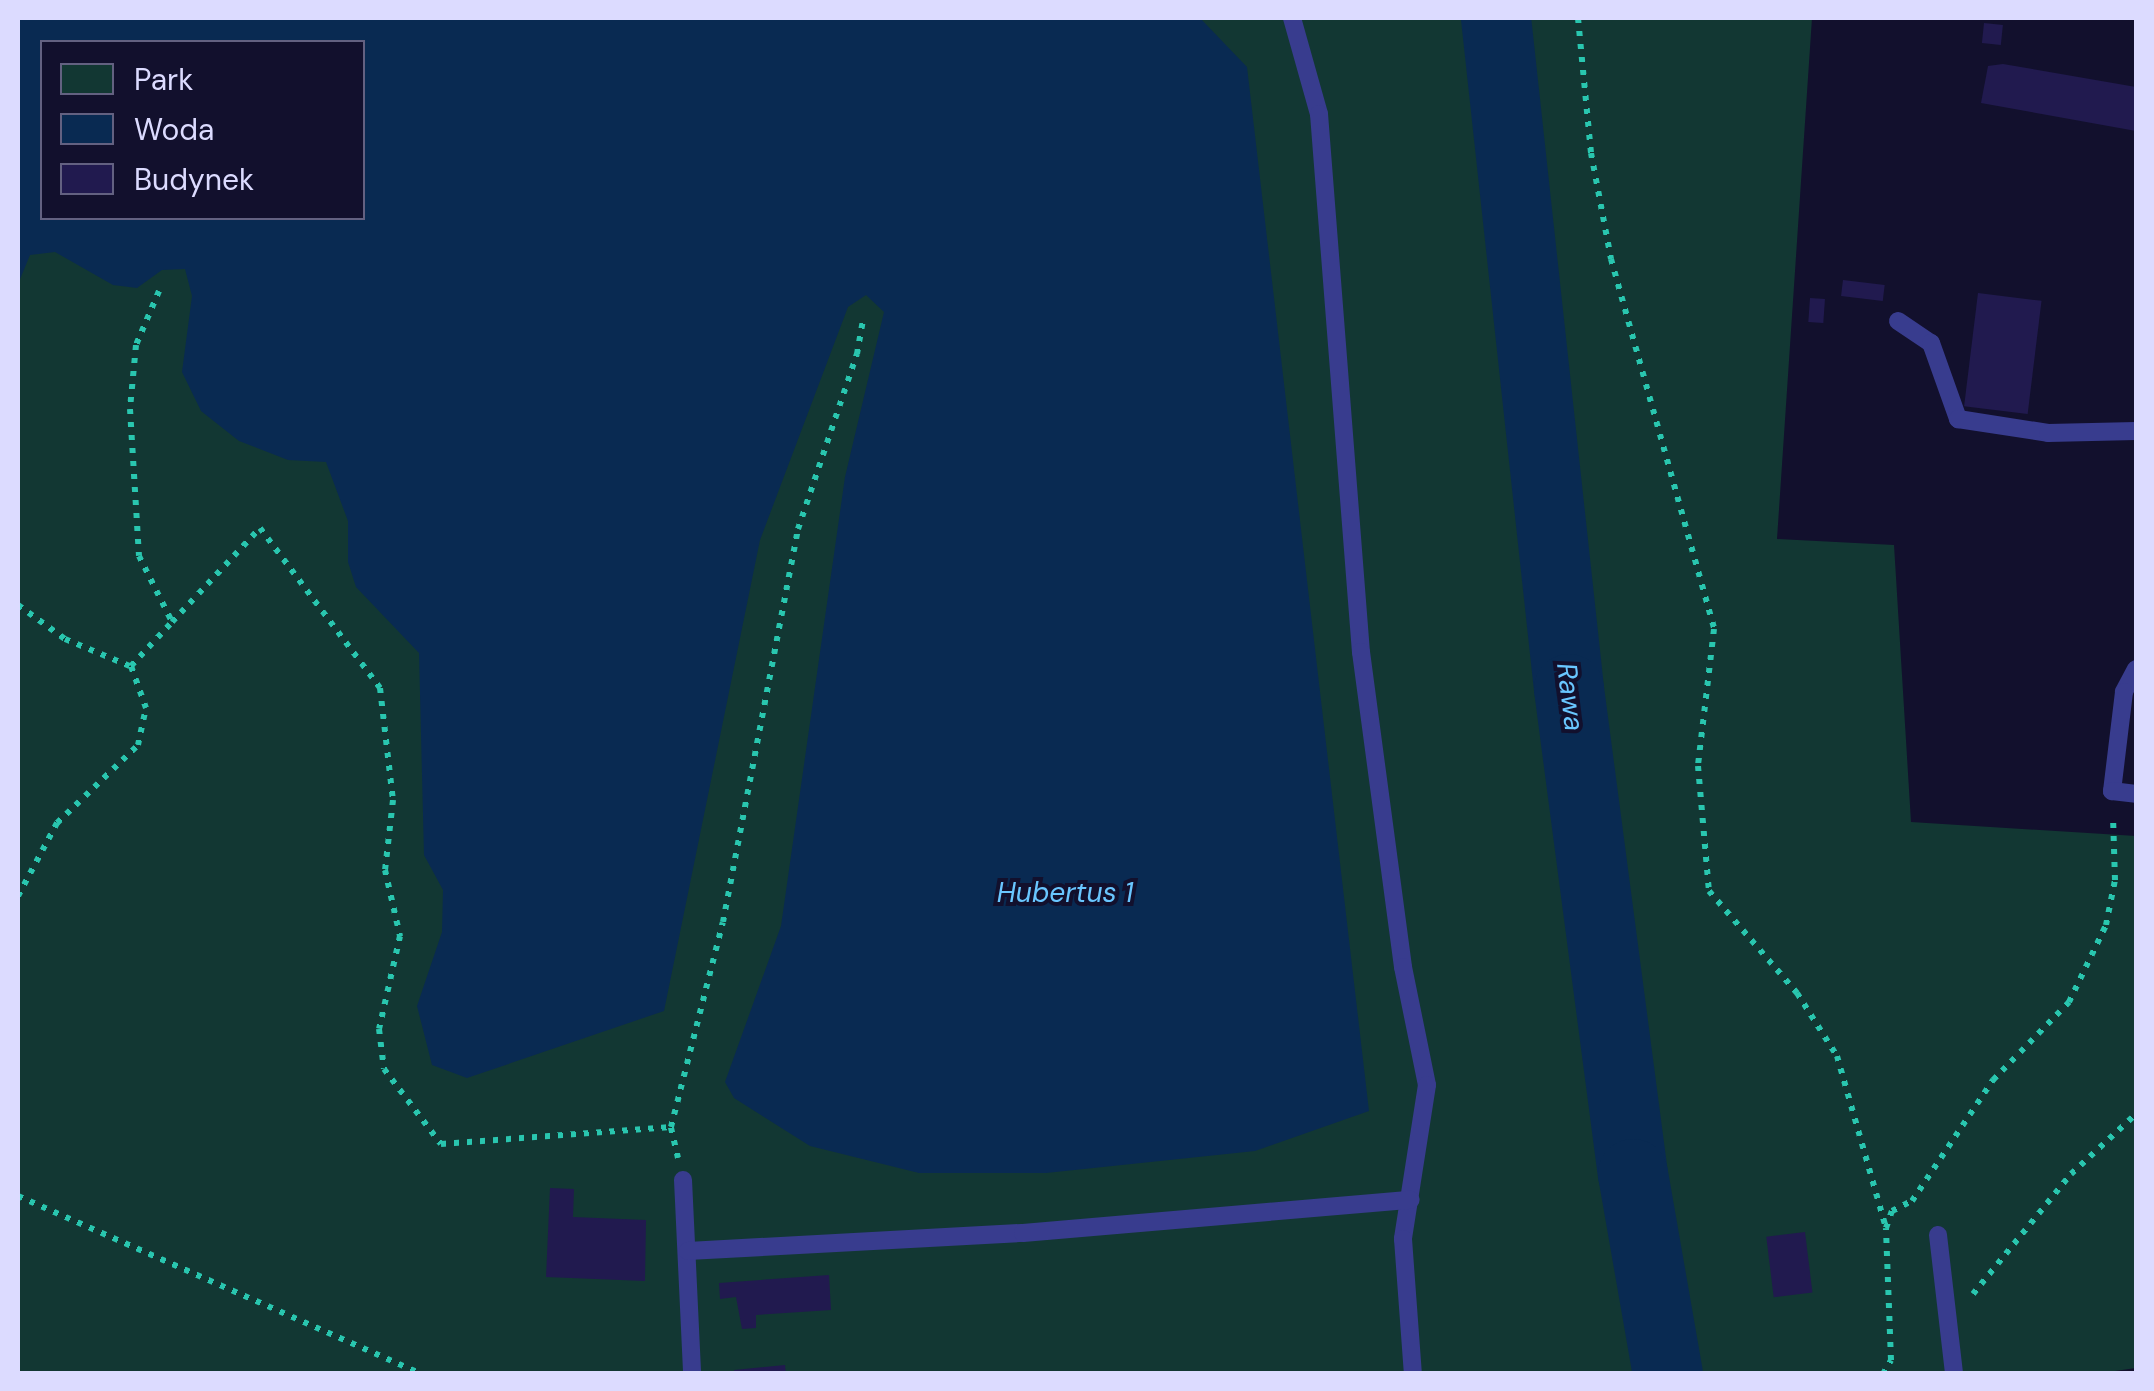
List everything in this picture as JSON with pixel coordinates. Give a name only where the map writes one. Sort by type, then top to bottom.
[{"type":"lane","points":[[1292,18],[1318,114],[1361,652],[1403,967],[1427,1085],[1403,1239],[1413,1374]]},
{"type":"lane","points":[[1898,321],[1930,343],[1958,420],[2048,432],[2136,431]]},
{"type":"lane","points":[[2136,670],[2124,692],[2112,791],[2136,794]]},
{"type":"lane","points":[[683,1180],[692,1374]]},
{"type":"lane","points":[[688,1251],[1023,1233],[1411,1200]]},
{"type":"lane","points":[[1938,1235],[1954,1374]]},
{"type":"path","points":[[1578,18],[1591,153],[1610,260],[1714,629],[1698,766],[1708,891],[1797,993],[1836,1056],[1886,1228],[1891,1360],[1883,1374]]},
{"type":"path","points":[[159,291],[136,345],[130,409],[140,556],[172,622]]},
{"type":"path","points":[[683,1180],[671,1127],[723,922],[798,529],[858,354],[863,318]]},
{"type":"path","points":[[130,666],[260,528],[380,688],[392,800],[385,870],[400,936],[379,1029],[384,1070],[441,1144],[671,1127]]},
{"type":"path","points":[[18,605],[65,639],[130,666],[146,708],[138,745],[57,824],[18,896]]},
{"type":"path","points":[[1886,1228],[1892,1211],[1912,1201],[1930,1179],[1993,1080],[2068,1002],[2106,925],[2112,895],[2112,791]]},
{"type":"path","points":[[1947,1321],[2020,1244],[2071,1174],[2136,1114]]},
{"type":"path","points":[[18,1196],[421,1374]]},
{"type":"green space","points":[[18,18],[1479,18],[1562,760],[1650,1373],[18,1373]]},
{"type":"green space","points":[[1514,18],[1812,18],[1777,539],[1894,545],[1911,822],[2136,836],[2136,1368],[2094,1374],[1681,1373],[1617,955]]},
{"type":"water","name":"Hubertus 1","points":[[18,18],[1200,18],[1247,67],[1369,1111],[1255,1151],[1046,1173],[919,1173],[810,1146],[734,1098],[725,1082],[781,926],[845,477],[884,312],[866,295],[848,307],[760,540],[664,1011],[467,1078],[432,1065],[417,1006],[442,932],[443,890],[424,855],[419,653],[356,587],[348,562],[348,521],[326,462],[288,460],[239,441],[201,411],[182,372],[192,296],[185,269],[162,270],[137,288],[113,285],[55,252],[30,255],[18,284]]},
{"type":"building","points":[[1984,23],[2003,25],[2001,45],[1982,43]]},
{"type":"building","points":[[2003,64],[2136,87],[2136,131],[1981,103],[1988,66]]},
{"type":"building","points":[[1843,280],[1885,285],[1883,301],[1841,296]]},
{"type":"building","points":[[1978,293],[2042,301],[2028,414],[1964,406]]},
{"type":"building","points":[[1810,298],[1825,299],[1823,323],[1808,322]]},
{"type":"building","points":[[550,1188],[574,1189],[573,1217],[646,1220],[645,1281],[546,1277]]},
{"type":"building","points":[[1805,1232],[1812,1293],[1774,1297],[1766,1237]]},
{"type":"building","points":[[829,1275],[831,1310],[756,1315],[756,1328],[742,1329],[736,1297],[720,1299],[719,1283]]},
{"type":"building","points":[[785,1365],[786,1374],[735,1374],[734,1370]]},
{"type":"waterway","name":"Rawa","points":[[1496,18],[1569,689],[1633,1174],[1668,1374]]}]
